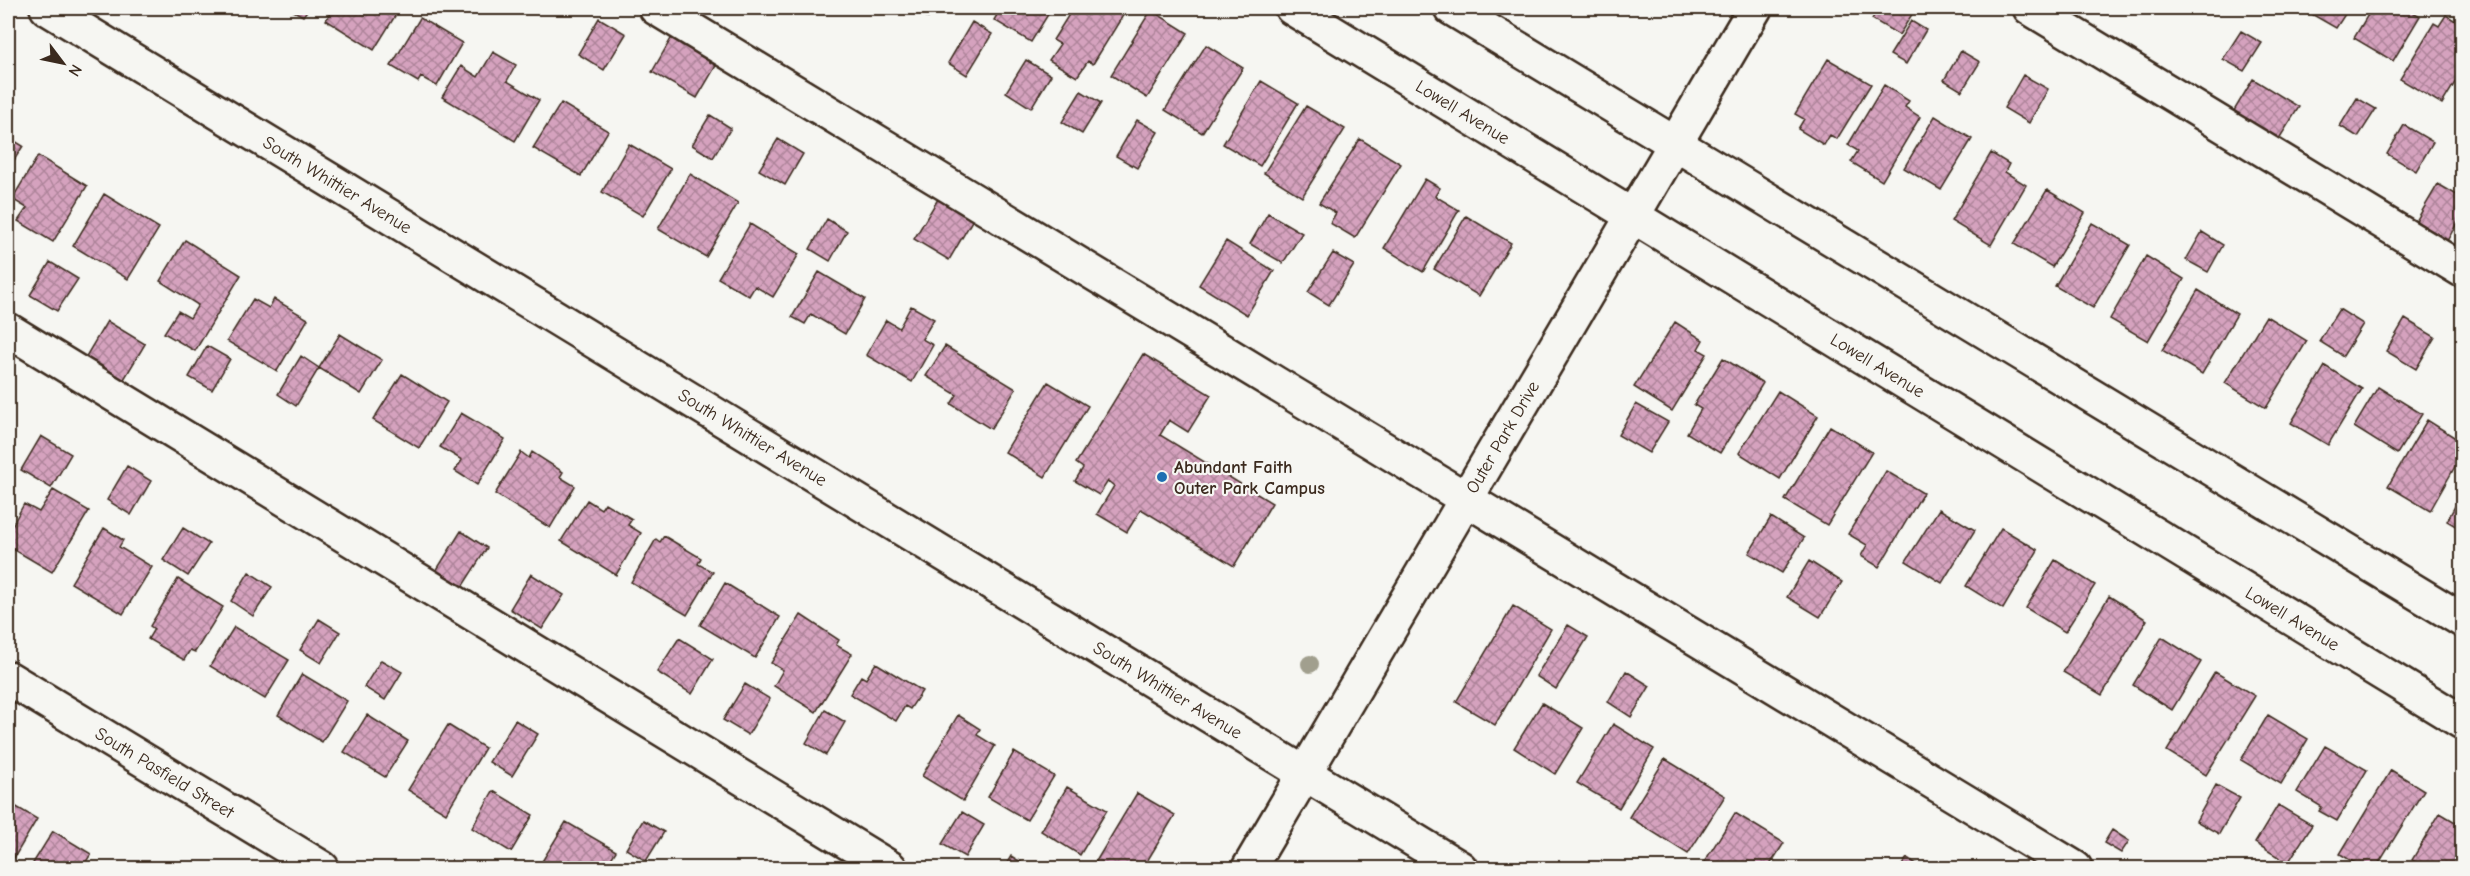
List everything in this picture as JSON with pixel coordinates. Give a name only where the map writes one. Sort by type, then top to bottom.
[{"type":"street","name":"South Whittier Avenue","points":[[47,8],[1460,868]]},
{"type":"street","points":[[656,8],[2074,868]]},
{"type":"street","name":"Lowell Avenue","points":[[1292,8],[2463,722]]},
{"type":"street","points":[[1452,8],[2463,620]]},
{"type":"street","name":"Outer Park Drive","points":[[1248,868],[1755,8]]},
{"type":"street","points":[[2030,8],[2463,270]]},
{"type":"street","points":[[8,330],[890,868]]},
{"type":"street","name":"South Pasfield Street","points":[[8,678],[322,868]]},
{"type":"building","points":[[288,8],[309,8],[303,16]]},
{"type":"building","points":[[333,8],[400,8],[374,50],[326,20]]},
{"type":"building","points":[[910,8],[934,8],[928,18]]},
{"type":"building","points":[[1001,8],[1052,8],[1031,42],[994,20]]},
{"type":"building","points":[[1073,8],[1127,9],[1093,64],[1088,61],[1077,77],[1049,60],[1060,44],[1053,40]]},
{"type":"building","points":[[1879,8],[1916,8],[1899,35],[1872,19]]},
{"type":"building","points":[[2301,8],[2349,8],[2336,28]]},
{"type":"building","points":[[2372,8],[2416,8],[2413,12],[2420,16],[2393,61],[2354,38]]},
{"type":"building","points":[[1151,10],[1188,33],[1147,98],[1111,75]]},
{"type":"building","points":[[2446,15],[2462,25],[2462,71],[2442,104],[2400,79],[2434,23],[2439,26]]},
{"type":"building","points":[[420,18],[462,43],[437,86],[421,77],[418,82],[391,66]]},
{"type":"building","points":[[599,18],[626,34],[604,70],[578,54]]},
{"type":"building","points":[[1911,21],[1926,30],[1906,64],[1890,55]]},
{"type":"building","points":[[972,22],[992,34],[967,75],[948,63]]},
{"type":"building","points":[[2241,31],[2262,43],[2244,71],[2223,59]]},
{"type":"building","points":[[672,37],[717,64],[697,98],[652,72]]},
{"type":"building","points":[[1206,45],[1243,68],[1202,133],[1165,110]]},
{"type":"building","points":[[1961,51],[1980,62],[1962,91],[1944,80]]},
{"type":"building","points":[[493,52],[516,65],[507,81],[539,100],[515,141],[442,97],[461,66],[478,77]]},
{"type":"building","points":[[1828,59],[1871,84],[1837,139],[1830,135],[1824,145],[1798,129],[1804,119],[1795,114]]},
{"type":"building","points":[[1026,60],[1051,75],[1031,108],[1006,92]]},
{"type":"building","points":[[2023,75],[2048,89],[2029,123],[2004,108]]},
{"type":"building","points":[[2253,79],[2299,107],[2277,142],[2232,114]]},
{"type":"building","points":[[1261,81],[1298,103],[1260,166],[1223,144]]},
{"type":"building","points":[[1884,85],[1909,101],[1905,107],[1920,117],[1882,181],[1851,162],[1858,151],[1848,145]]},
{"type":"building","points":[[1081,91],[1101,103],[1082,134],[1062,122]]},
{"type":"building","points":[[2357,98],[2376,109],[2358,137],[2340,126]]},
{"type":"building","points":[[561,103],[608,131],[581,176],[533,148]]},
{"type":"building","points":[[1306,106],[1345,129],[1302,197],[1264,173]]},
{"type":"building","points":[[710,115],[731,128],[713,158],[692,145]]},
{"type":"building","points":[[1935,116],[1972,139],[1941,190],[1904,168]]},
{"type":"building","points":[[1137,120],[1158,132],[1137,168],[1116,156]]},
{"type":"building","points":[[2404,125],[2433,142],[2416,171],[2387,154]]},
{"type":"building","points":[[8,137],[23,146],[8,170]]},
{"type":"building","points":[[778,139],[803,154],[785,185],[759,170]]},
{"type":"building","points":[[1360,139],[1401,164],[1355,238],[1330,223],[1336,213],[1319,203]]},
{"type":"building","points":[[629,144],[671,169],[643,216],[602,192]]},
{"type":"building","points":[[1991,153],[2009,164],[2005,172],[2026,185],[1991,245],[1951,221]]},
{"type":"building","points":[[38,156],[87,186],[53,242],[18,221],[27,208],[12,199]]},
{"type":"building","points":[[690,174],[738,203],[706,257],[658,229]]},
{"type":"building","points":[[1425,179],[1440,188],[1435,196],[1459,210],[1423,272],[1384,248]]},
{"type":"building","points":[[2438,184],[2462,198],[2462,214],[2447,241],[2415,223]]},
{"type":"building","points":[[2047,190],[2085,213],[2052,267],[2014,244]]},
{"type":"building","points":[[104,194],[159,228],[128,279],[73,246]]},
{"type":"building","points":[[941,194],[976,214],[949,260],[914,239]]},
{"type":"building","points":[[1268,213],[1302,233],[1283,263],[1250,244]]},
{"type":"building","points":[[1466,216],[1511,243],[1479,296],[1434,269]]},
{"type":"building","points":[[827,219],[847,231],[830,261],[810,249]]},
{"type":"building","points":[[2092,223],[2130,245],[2093,308],[2055,286]]},
{"type":"building","points":[[750,224],[799,254],[773,297],[755,286],[749,296],[718,278]]},
{"type":"building","points":[[2202,232],[2223,245],[2208,272],[2186,260]]},
{"type":"building","points":[[185,240],[241,275],[195,351],[164,333],[178,311],[190,318],[198,305],[160,281]]},
{"type":"building","points":[[1226,241],[1274,271],[1247,315],[1199,285]]},
{"type":"building","points":[[1333,253],[1354,265],[1329,305],[1308,292]]},
{"type":"building","points":[[2146,256],[2184,279],[2148,341],[2110,319]]},
{"type":"building","points":[[50,262],[78,279],[57,311],[30,295]]},
{"type":"building","points":[[819,272],[865,299],[845,334],[811,314],[805,324],[792,317]]},
{"type":"building","points":[[2198,290],[2237,314],[2202,374],[2162,350]]},
{"type":"building","points":[[253,299],[269,308],[274,299],[308,319],[277,371],[227,341]]},
{"type":"building","points":[[911,306],[934,319],[922,339],[933,345],[912,382],[866,355],[886,320],[899,328]]},
{"type":"building","points":[[2339,309],[2363,324],[2343,356],[2319,341]]},
{"type":"building","points":[[2266,316],[2307,341],[2266,408],[2225,383]]},
{"type":"building","points":[[2405,319],[2435,337],[2416,369],[2386,351]]},
{"type":"building","points":[[107,321],[145,344],[123,381],[85,358]]},
{"type":"building","points":[[1675,322],[1703,340],[1698,349],[1707,354],[1672,411],[1634,387]]},
{"type":"building","points":[[340,334],[382,360],[361,394],[319,368]]},
{"type":"building","points":[[207,346],[230,359],[212,390],[189,377]]},
{"type":"building","points":[[945,346],[1016,389],[991,429],[951,404],[957,395],[926,376]]},
{"type":"building","points":[[1143,354],[1211,395],[1188,432],[1169,420],[1160,435],[1272,503],[1234,566],[1141,509],[1127,532],[1097,514],[1114,486],[1108,481],[1099,495],[1075,481],[1083,468],[1076,463]]},
{"type":"building","points":[[301,356],[319,368],[296,406],[278,394]]},
{"type":"building","points":[[1723,358],[1763,383],[1720,453],[1687,433],[1701,409],[1694,405]]},
{"type":"building","points":[[2325,366],[2362,389],[2328,445],[2291,423]]},
{"type":"building","points":[[402,374],[447,402],[419,448],[373,420]]},
{"type":"building","points":[[1048,382],[1088,406],[1045,477],[1005,452]]},
{"type":"building","points":[[2378,387],[2422,414],[2397,454],[2354,427]]},
{"type":"building","points":[[1778,391],[1818,416],[1780,479],[1739,453]]},
{"type":"building","points":[[1636,404],[1668,422],[1649,453],[1618,435]]},
{"type":"building","points":[[461,413],[505,439],[477,485],[455,471],[462,460],[440,447]]},
{"type":"building","points":[[2427,420],[2462,442],[2462,454],[2430,511],[2388,486]]},
{"type":"building","points":[[1830,426],[1872,452],[1827,525],[1785,500]]},
{"type":"building","points":[[41,436],[71,454],[51,488],[21,470]]},
{"type":"building","points":[[521,452],[529,458],[532,452],[563,472],[560,477],[575,486],[550,528],[495,494]]},
{"type":"building","points":[[127,466],[151,481],[131,515],[107,500]]},
{"type":"building","points":[[1886,471],[1923,493],[1879,567],[1861,556],[1867,545],[1848,534]]},
{"type":"building","points":[[53,490],[89,511],[52,572],[8,546],[8,533],[24,504],[39,512]]},
{"type":"building","points":[[2462,493],[2462,530],[2447,521]]},
{"type":"building","points":[[587,500],[601,509],[605,503],[632,519],[628,525],[641,533],[616,575],[561,541]]},
{"type":"building","points":[[1939,509],[1975,530],[1942,583],[1906,561]]},
{"type":"building","points":[[1771,517],[1804,538],[1782,573],[1749,553]]},
{"type":"building","points":[[104,528],[123,540],[119,547],[152,567],[123,614],[71,583]]},
{"type":"building","points":[[183,528],[209,544],[188,576],[163,560]]},
{"type":"building","points":[[2001,528],[2038,550],[2003,609],[1966,586]]},
{"type":"building","points":[[461,531],[487,548],[462,587],[436,571]]},
{"type":"building","points":[[664,536],[701,558],[698,564],[713,572],[687,615],[631,582],[656,539],[660,542]]},
{"type":"building","points":[[2055,560],[2095,585],[2065,632],[2026,608]]},
{"type":"building","points":[[1809,561],[1842,582],[1820,617],[1787,597]]},
{"type":"building","points":[[249,572],[272,587],[253,616],[231,601]]},
{"type":"building","points":[[531,574],[564,595],[542,629],[510,609]]},
{"type":"building","points":[[178,579],[223,607],[195,652],[190,650],[184,660],[148,639],[154,629],[150,626]]},
{"type":"building","points":[[725,583],[780,617],[755,658],[700,625]]},
{"type":"building","points":[[2109,596],[2147,620],[2102,695],[2063,672]]},
{"type":"building","points":[[1513,606],[1551,629],[1495,725],[1456,702]]},
{"type":"building","points":[[801,615],[839,640],[836,645],[852,654],[816,712],[774,686],[783,670],[771,663]]},
{"type":"building","points":[[319,619],[340,632],[321,663],[300,650]]},
{"type":"building","points":[[1568,625],[1588,637],[1556,689],[1536,676]]},
{"type":"building","points":[[234,627],[289,660],[265,699],[210,666]]},
{"type":"building","points":[[2162,637],[2201,662],[2172,710],[2133,685]]},
{"type":"building","points":[[679,638],[713,659],[692,694],[657,672]]},
{"type":"building","points":[[381,660],[402,672],[385,700],[364,687]]},
{"type":"building","points":[[876,663],[922,691],[910,709],[905,706],[896,721],[850,694],[861,676],[866,679]]},
{"type":"building","points":[[1626,671],[1650,686],[1631,717],[1608,702]]},
{"type":"building","points":[[2215,672],[2255,696],[2206,775],[2167,751]]},
{"type":"building","points":[[302,674],[347,701],[322,742],[278,715]]},
{"type":"building","points":[[745,684],[770,699],[748,735],[723,720]]},
{"type":"building","points":[[1542,703],[1583,728],[1555,774],[1514,748]]},
{"type":"building","points":[[825,710],[845,722],[826,755],[806,743]]},
{"type":"building","points":[[367,715],[408,741],[385,777],[344,752]]},
{"type":"building","points":[[958,715],[980,729],[977,735],[995,746],[963,801],[922,776]]},
{"type":"building","points":[[2268,715],[2308,739],[2281,784],[2241,760]]},
{"type":"building","points":[[515,720],[538,734],[512,776],[489,762]]},
{"type":"building","points":[[1613,724],[1654,749],[1619,808],[1577,783]]},
{"type":"building","points":[[448,725],[485,748],[446,813],[408,790]]},
{"type":"building","points":[[2325,746],[2367,770],[2337,821],[2319,811],[2322,807],[2297,792]]},
{"type":"building","points":[[1014,752],[1054,776],[1027,820],[988,797]]},
{"type":"building","points":[[1665,759],[1725,796],[1688,854],[1629,817]]},
{"type":"building","points":[[2391,770],[2424,790],[2376,868],[2363,868],[2340,854]]},
{"type":"building","points":[[2216,785],[2240,798],[2219,834],[2196,821]]},
{"type":"building","points":[[1067,787],[1107,810],[1080,855],[1041,831]]},
{"type":"building","points":[[493,791],[533,815],[511,852],[472,828]]},
{"type":"building","points":[[1137,793],[1175,815],[1143,868],[1092,868]]},
{"type":"building","points":[[8,802],[37,819],[8,868]]},
{"type":"building","points":[[2278,805],[2312,825],[2288,863],[2255,843]]},
{"type":"building","points":[[962,812],[984,825],[965,857],[942,844]]},
{"type":"building","points":[[1735,813],[1784,843],[1768,868],[1710,868],[1703,864]]},
{"type":"building","points":[[2440,813],[2462,826],[2462,851],[2452,868],[2425,868],[2412,860]]},
{"type":"building","points":[[643,820],[664,832],[646,861],[626,849]]},
{"type":"building","points":[[566,822],[616,851],[605,868],[538,868]]},
{"type":"building","points":[[2112,830],[2129,841],[2121,853],[2104,843]]},
{"type":"building","points":[[53,831],[91,854],[82,868],[30,868]]},
{"type":"building","points":[[1011,856],[1029,867],[1004,868]]},
{"type":"building","points":[[1907,858],[1923,868],[1900,868]]},
{"type":"place","name":"Abundant Faith Outer Park Campus","points":[[1162,477]]}]
